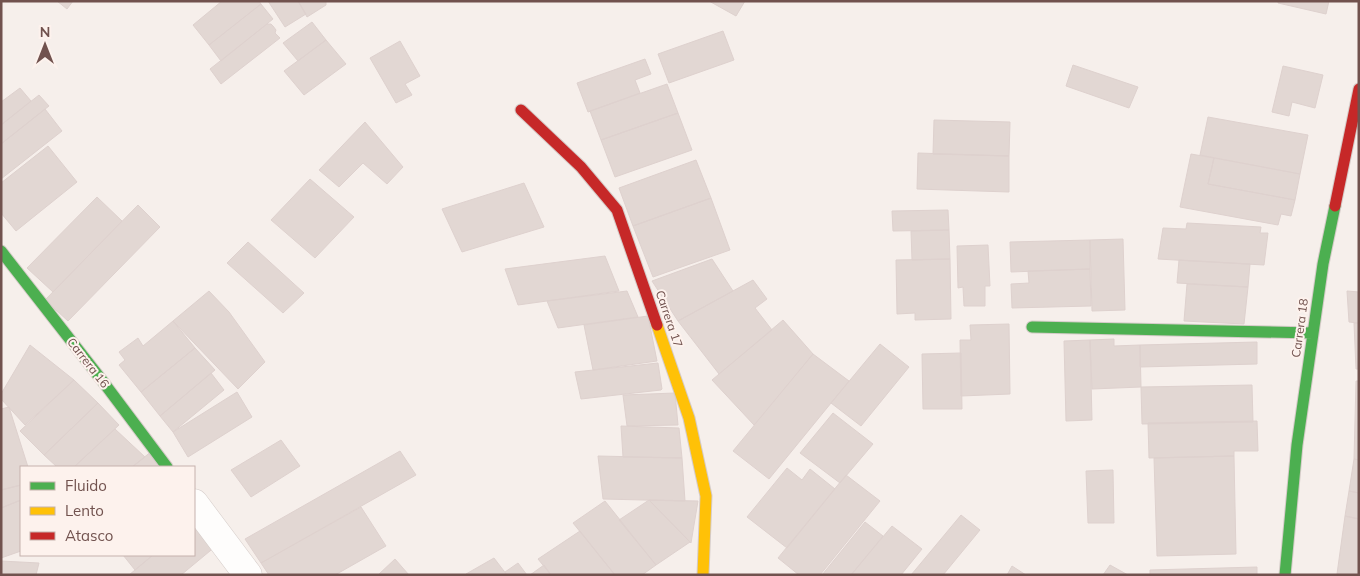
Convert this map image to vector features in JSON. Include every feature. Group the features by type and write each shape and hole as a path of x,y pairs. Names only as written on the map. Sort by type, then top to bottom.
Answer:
{"street":[{"name":"Carrera 18","path":"1285,575 1297,446 1323,264 1359,89"},
{"name":"Carrera 17","path":"522,110 580,167 618,210 689,418 706,496 703,575"},
{"name":"Carrera 16","path":"5,255 166,466"},
{"path":"1032,327 1313,334"},
{"path":"195,504 248,575"}],"building":[{"path":"57,1 73,1 67,9"},
{"path":"222,1 259,1 261,4 209,45 193,25"},
{"path":"268,1 298,1 306,14 285,27"},
{"path":"298,1 326,1 326,5 307,17"},
{"path":"709,1 745,1 736,16"},
{"path":"1278,1 1329,1 1326,14 1278,3"},
{"path":"261,4 273,19 221,61 209,45"},
{"path":"312,22 326,40 298,61 283,43"},
{"path":"267,24 273,26 276,30 275,33 280,38 221,84 210,69"},
{"path":"723,31 734,60 669,83 658,54"},
{"path":"326,40 346,64 304,95 284,71"},
{"path":"400,41 420,76 405,84 412,95 396,103 370,58"},
{"path":"645,59 651,74 635,80 640,93 588,112 577,83"},
{"path":"1073,65 1138,87 1129,108 1066,86"},
{"path":"1283,66 1323,75 1315,108 1292,102 1289,116 1272,112"},
{"path":"667,84 678,113 601,140 590,111"},
{"path":"20,88 31,101 1,125 1,102"},
{"path":"39,95 49,106 1,144 1,125"},
{"path":"45,109 62,131 1,179 1,144"},
{"path":"678,113 692,150 615,177 601,140"},
{"path":"1208,117 1308,135 1300,174 1200,155"},
{"path":"934,120 1010,122 1009,156 933,154"},
{"path":"365,122 403,167 387,184 363,163 339,187 319,170"},
{"path":"48,146 77,182 16,231 1,213 1,183"},
{"path":"918,153 1009,156 1009,192 917,189"},
{"path":"1191,154 1214,158 1208,184 1295,200 1291,216 1281,214 1278,225 1180,207"},
{"path":"1214,158 1300,174 1295,200 1208,184"},
{"path":"696,160 711,198 633,226 619,188"},
{"path":"310,179 354,217 315,258 271,220"},
{"path":"524,183 544,227 462,252 442,209"},
{"path":"97,197 122,221 53,292 27,268"},
{"path":"711,198 730,250 653,277 633,226"},
{"path":"138,205 160,227 68,321 45,300"},
{"path":"948,210 949,230 893,231 892,211"},
{"path":"1187,223 1261,227 1260,233 1268,233 1264,265 1158,259 1163,228 1186,229"},
{"path":"949,230 950,259 912,260 911,231"},
{"path":"1123,239 1125,310 1092,311 1090,240"},
{"path":"1090,240 1090,269 1011,272 1010,242"},
{"path":"248,242 304,293 283,313 227,263"},
{"path":"988,245 990,286 985,286 985,306 964,306 963,287 958,288 957,246"},
{"path":"605,256 619,291 518,305 505,269"},
{"path":"712,259 733,291 678,321 652,281"},
{"path":"950,259 951,319 915,320 915,313 897,314 896,260"},
{"path":"1179,260 1250,264 1248,287 1177,283"},
{"path":"1090,269 1091,306 1012,308 1011,284 1029,283 1028,271"},
{"path":"753,280 767,299 755,308 772,330 719,374 678,321"},
{"path":"1187,284 1248,287 1244,324 1184,321"},
{"path":"209,291 229,312 265,362 238,389 173,321"},
{"path":"627,291 638,317 558,328 547,301"},
{"path":"1347,291 1359,292 1359,323 1349,322"},
{"path":"648,316 657,361 593,370 584,325"},
{"path":"783,320 813,354 754,425 712,380"},
{"path":"173,321 195,348 141,392 119,365 125,360 119,352 138,338 143,346"},
{"path":"1354,323 1359,323 1359,369 1356,369"},
{"path":"1009,324 1010,394 961,396 960,340 971,340 970,325"},
{"path":"1114,339 1114,346 1140,345 1141,387 1092,389 1090,340"},
{"path":"1090,340 1092,420 1066,421 1064,341"},
{"path":"1257,342 1257,364 1140,367 1140,345"},
{"path":"880,344 909,367 861,426 831,403"},
{"path":"30,345 74,380 25,425 1,399 1,394"},
{"path":"195,348 215,370 160,416 141,392"},
{"path":"961,353 962,409 923,409 922,354"},
{"path":"813,354 849,381 769,479 733,451"},
{"path":"658,363 661,390 581,399 575,372"},
{"path":"211,373 224,390 173,432 160,416"},
{"path":"74,380 98,403 44,455 20,431"},
{"path":"1356,381 1359,381 1359,460 1354,459"},
{"path":"1252,385 1253,422 1142,424 1141,387"},
{"path":"237,392 252,417 188,457 173,432"},
{"path":"675,393 678,425 627,426 623,395"},
{"path":"98,403 119,425 75,466 56,466 44,455"},
{"path":"9,407 28,466 20,466 20,485 1,490 1,409"},
{"path":"833,413 873,444 840,483 800,453"},
{"path":"1257,421 1258,451 1234,451 1234,456 1149,458 1148,423"},
{"path":"621,426 679,428 682,458 623,457"},
{"path":"115,429 145,457 133,466 75,466"},
{"path":"281,440 300,466 251,497 231,470"},
{"path":"152,451 162,466 133,466"},
{"path":"400,451 416,475 261,563 245,539"},
{"path":"598,456 682,458 685,501 603,499"},
{"path":"1234,456 1236,554 1157,556 1154,458"},
{"path":"1354,459 1359,460 1359,493 1349,491"},
{"path":"787,468 802,480 810,469 835,489 787,548 747,517"},
{"path":"1113,470 1114,523 1088,523 1086,471"},
{"path":"846,475 880,501 820,575 799,575 778,558"},
{"path":"20,485 20,500 1,508 1,490"},
{"path":"1349,491 1359,493 1359,519 1345,516"},
{"path":"20,500 20,551 1,558 1,508"},
{"path":"649,500 698,501 691,543"},
{"path":"649,500 690,542 656,565 619,520"},
{"path":"605,501 656,565 642,575 615,575 573,523"},
{"path":"361,507 386,546 335,575 269,575 261,563"},
{"path":"961,515 980,530 943,575 911,575"},
{"path":"1345,516 1359,519 1359,575 1337,574"},
{"path":"195,521 222,541 181,575 129,575 152,556 195,556"},
{"path":"865,522 883,536 851,575 822,575"},
{"path":"892,526 922,549 901,575 851,575"},
{"path":"580,531 615,575 551,575 538,559"},
{"path":"124,556 152,556 135,570"},
{"path":"494,558 507,575 466,574"},
{"path":"395,559 409,575 378,575"},
{"path":"1,561 39,563 36,575 1,575"},
{"path":"518,563 527,575 507,575 505,572"},
{"path":"544,565 551,575 530,575"},
{"path":"1110,565 1128,575 1103,575"},
{"path":"1012,566 1026,575 1007,575"},
{"path":"1257,567 1257,575 1150,575 1150,570"}],"traffic: fast":[{"path":"1285,575 1297,445 1323,264 1335,206"},
{"path":"1,251 166,466"},
{"path":"1032,327 1313,333"}],"traffic: slow":[{"path":"657,325 689,418 706,496 703,575"}],"traffic: jam":[{"path":"1335,206 1359,89"},
{"path":"521,110 581,167 617,210 657,325"}]}
